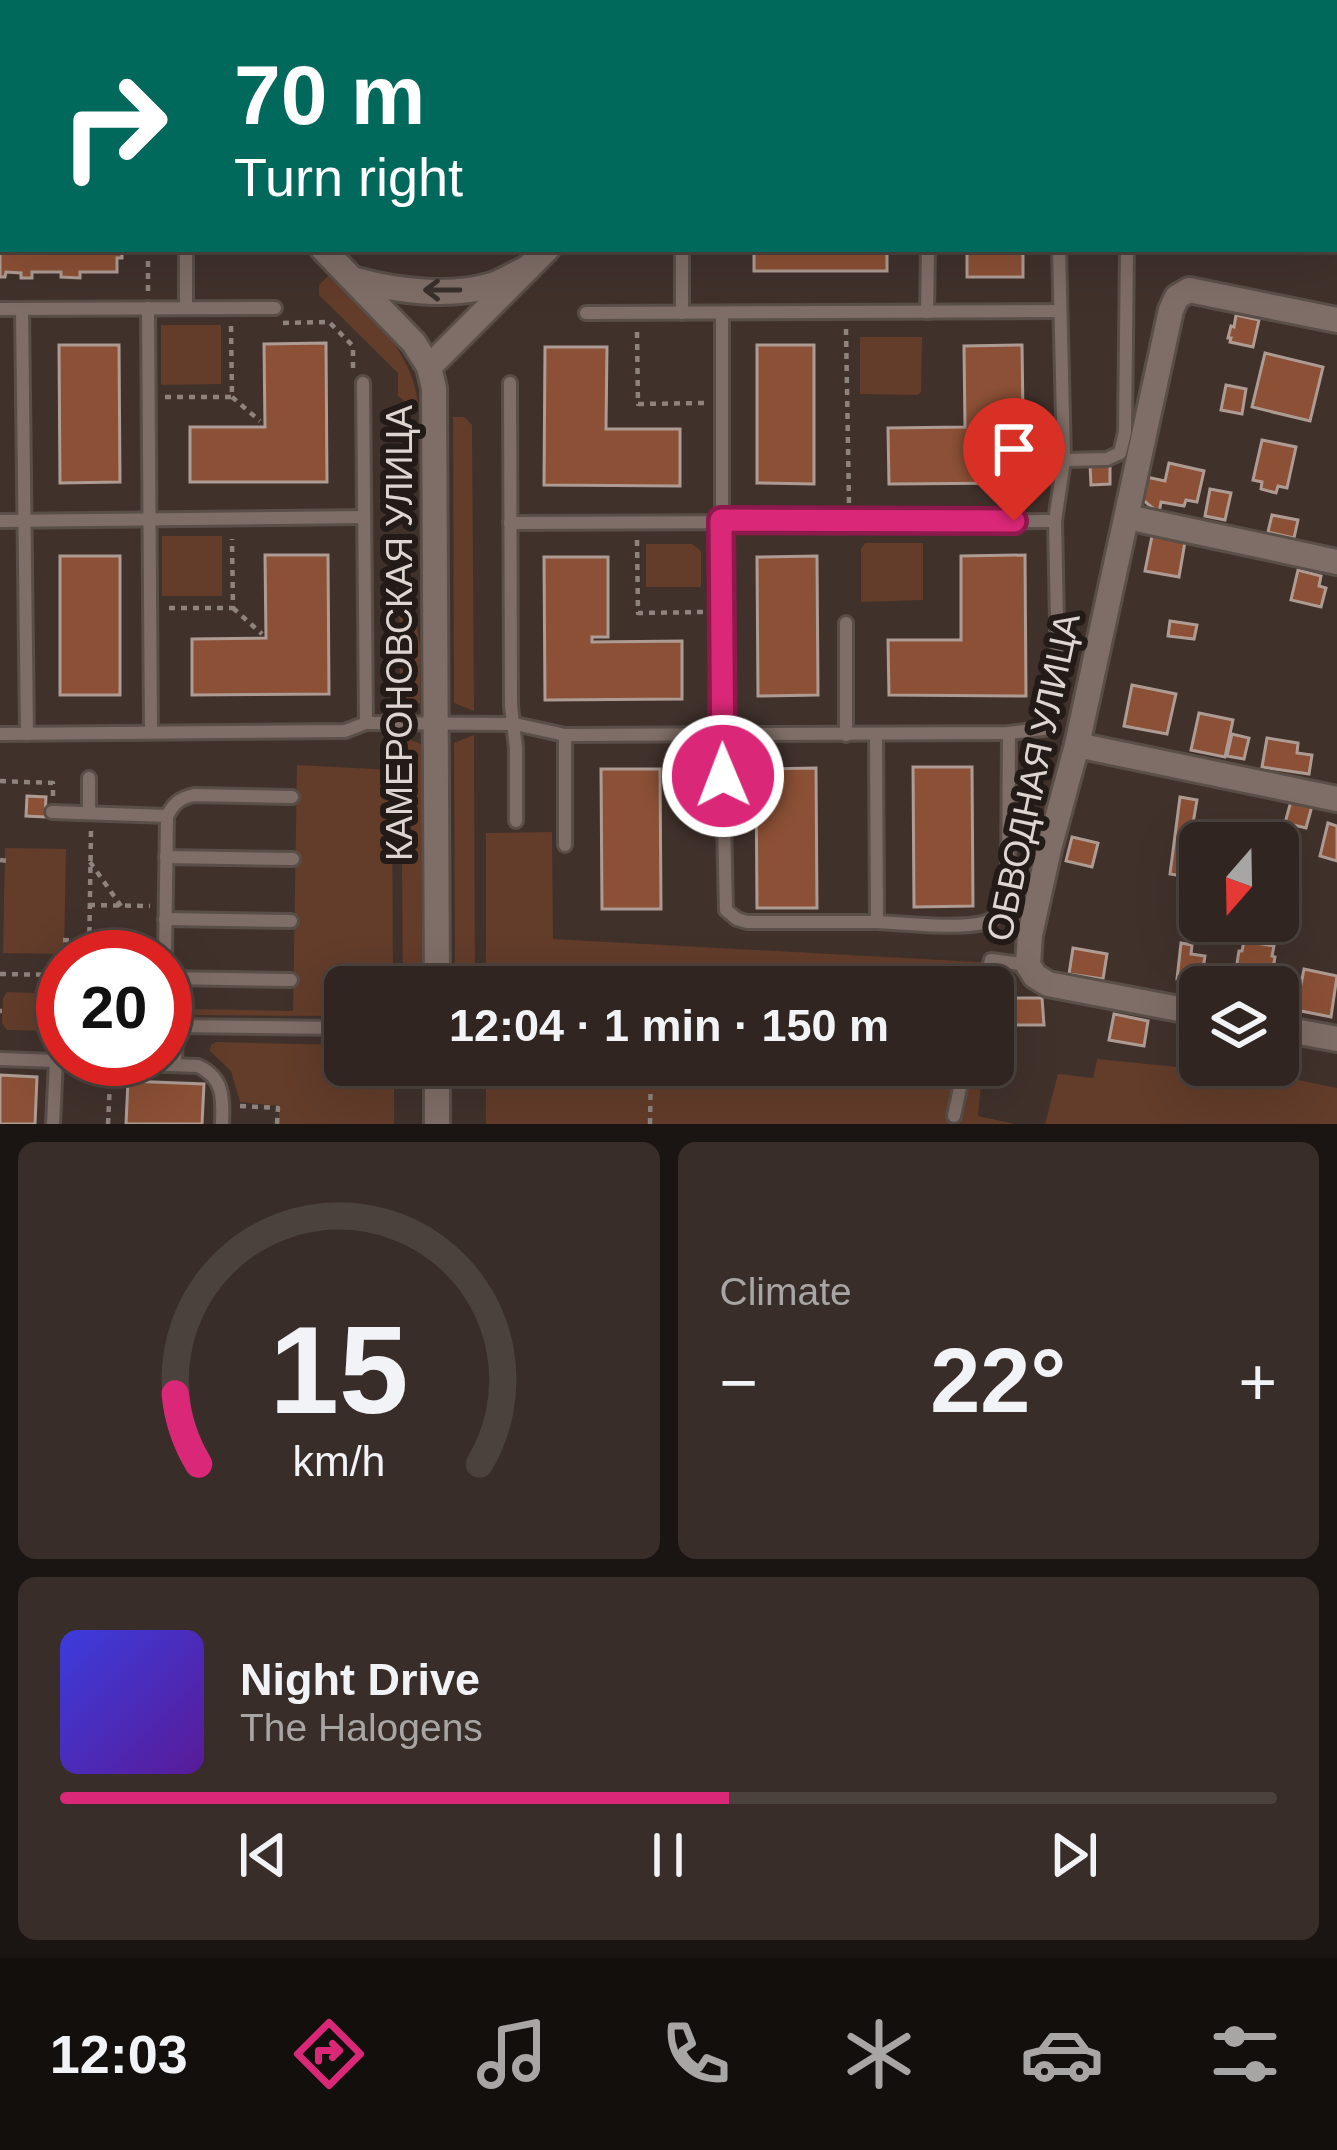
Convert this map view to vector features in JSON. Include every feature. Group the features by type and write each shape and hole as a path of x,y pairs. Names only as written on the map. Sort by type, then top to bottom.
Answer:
{"street":[{"name":"КАМЕРОНОВСКАЯ УЛИЦА","path":"326,252 414,343 429,368 436,410 437,966"},
{"path":"429,368 544,252"},
{"path":"354,279 406,290 464,290 492,285 528,268"},
{"name":"ОБВОДНАЯ УЛИЦА","path":"1179,1009 1048,984 1036,976 1028,965 1027,950 1048,850 1077,745 1177,297 1189,290 1337,320"},
{"path":"1127,517 1337,562"},
{"path":"1077,745 1337,799"},
{"path":"1299,1032 1337,1039"},
{"path":"437,1086 437,1124"}],"lane":[{"path":"185,252 186,308"},
{"path":"682,252 682,313"},
{"path":"928,252 928,312"},
{"path":"0,734 345,730 366,723 515,724 565,735 1009,733 1050,728 1058,670 1055,521 1064,460 1059,252"},
{"path":"1064,460 1107,459 1120,453 1125,432 1126,252"},
{"path":"148,308 151,732"},
{"path":"0,309 275,308"},
{"path":"22,309 27,734"},
{"path":"586,314 1059,310"},
{"path":"722,313 726,910 747,922 976,925 993,919 1002,910 1008,888 1009,733"},
{"path":"363,383 366,723"},
{"path":"510,383 516,821"},
{"path":"0,521 364,517"},
{"path":"510,523 1055,521"},
{"path":"846,735 847,623"},
{"path":"876,734 877,922"},
{"path":"565,735 565,845"},
{"path":"88,814 89,778"},
{"path":"165,930 167,816 173,805 194,795 292,797"},
{"path":"52,812 167,816"},
{"path":"166,857 293,859"},
{"path":"165,912 291,921"},
{"path":"990,966 992,960 1028,965"},
{"path":"192,978 291,980"},
{"path":"192,1026 324,1028"},
{"path":"0,1059 36,1060"},
{"path":"192,1066 211,1072 222,1093 222,1124"},
{"path":"53,1124 55,1086"},
{"path":"954,1116 960,1086"}],"path":[{"path":"148,252 148,308"},
{"path":"231,308 232,397"},
{"path":"846,312 850,521"},
{"path":"636,313 638,404 722,403"},
{"path":"271,323 329,322 353,346 353,372 348,378"},
{"path":"149,397 232,397 260,421"},
{"path":"232,519 232,608"},
{"path":"637,521 638,613 722,612"},
{"path":"150,609 232,608 262,634"},
{"path":"0,781 53,783 52,812"},
{"path":"88,814 89,930"},
{"path":"90,862 121,906"},
{"path":"89,905 165,912"},
{"path":"0,974 36,975"},
{"path":"108,1124 109,1086"},
{"path":"650,1124 651,1086"},
{"path":"247,1106 278,1108 277,1124"}],"shaded area":[{"path":"328,276 397,348 418,403 407,403 398,396 398,373 319,295 319,285"},
{"path":"161,325 221,325 221,384 161,385"},
{"path":"860,337 922,337 921,392 860,394"},
{"path":"453,417 464,417 472,425 474,711 454,703"},
{"path":"162,536 222,536 222,596 162,596"},
{"path":"865,543 923,543 923,600 861,602"},
{"path":"646,544 692,544 701,551 701,587 646,587"},
{"path":"407,571 420,645 420,703 400,711 399,573"},
{"path":"474,735 475,966 455,966 454,743"},
{"path":"401,736 421,744 422,966 403,966"},
{"path":"297,765 392,770 393,966 324,966 324,1016 192,1015 192,1009 293,1011"},
{"path":"552,832 553,939 1015,964 486,966 486,833"},
{"path":"5,848 66,849 64,930 36,930 36,954 3,953"},
{"path":"7,992 36,993 36,1031 7,1030 2,1023"},
{"path":"211,1045 324,1045 324,1086 394,1086 394,1124 279,1124 279,1106 240,1102 231,1071 210,1051"},
{"path":"1097,1059 1179,1067 1179,1086 1299,1086 1299,1080 1337,1088 1337,1124 1045,1124 1058,1074 1093,1078"},
{"path":"486,1086 981,1086 978,1116 1015,1124 486,1124"}],"building":[{"path":"0,252 122,252 117,272 80,272 80,278 32,272 32,278 21,278 21,273 6,272 0,277"},
{"path":"754,252 887,252 887,271 754,271"},
{"path":"967,252 1023,252 1023,277 967,277"},
{"path":"1236,315 1259,320 1253,347 1230,342"},
{"path":"326,343 327,482 190,482 190,427 265,427 264,344"},
{"path":"59,345 119,345 120,482 60,483"},
{"path":"757,345 814,345 814,484 757,483"},
{"path":"1022,345 1024,483 889,484 888,428 965,427 964,346"},
{"path":"545,347 607,347 606,429 680,429 680,486 544,485"},
{"path":"1265,353 1323,367 1310,421 1252,407"},
{"path":"1226,385 1246,389 1242,414 1221,410"},
{"path":"1262,440 1296,447 1287,488 1278,486 1276,493 1261,489 1262,482 1253,480"},
{"path":"1169,463 1204,471 1197,502 1186,500 1184,506 1161,502 1159,513 1138,496 1142,476 1165,481"},
{"path":"1110,464 1110,484 1091,485 1090,465"},
{"path":"1210,489 1231,493 1225,520 1205,516"},
{"path":"1272,515 1298,520 1294,538 1268,532"},
{"path":"1152,536 1185,542 1179,577 1145,571"},
{"path":"265,555 328,555 329,694 192,695 192,639 266,638"},
{"path":"1025,555 1026,696 889,695 888,640 961,640 961,556"},
{"path":"60,556 120,556 120,695 60,695"},
{"path":"817,556 818,695 758,696 757,557"},
{"path":"544,557 608,557 608,637 592,637 592,642 682,641 682,699 545,700"},
{"path":"1298,570 1321,576 1319,586 1326,588 1321,607 1291,600"},
{"path":"1170,621 1197,625 1194,639 1168,636"},
{"path":"1132,685 1176,694 1167,734 1124,726"},
{"path":"1199,713 1233,720 1225,757 1191,750"},
{"path":"1232,734 1249,738 1244,759 1227,756"},
{"path":"1267,738 1298,743 1297,753 1312,755 1309,774 1262,767"},
{"path":"913,767 972,767 973,906 914,907"},
{"path":"816,768 817,908 757,908 756,769"},
{"path":"601,769 660,769 661,909 602,909"},
{"path":"27,796 46,797 45,817 26,816"},
{"path":"1180,797 1197,800 1193,822 1179,822 1179,876 1170,874"},
{"path":"1291,801 1312,806 1306,828 1299,822 1285,822"},
{"path":"1328,823 1337,826 1337,861 1320,856"},
{"path":"1072,837 1098,843 1092,867 1066,861"},
{"path":"1244,942 1274,946 1274,966 1236,966"},
{"path":"1181,943 1192,945 1191,954 1205,956 1203,966 1179,966 1177,979"},
{"path":"1073,948 1107,954 1103,979 1069,974"},
{"path":"1304,969 1337,976 1331,1017 1299,1011"},
{"path":"1014,998 1042,998 1044,1025 1014,1025"},
{"path":"1114,1014 1148,1021 1144,1046 1109,1040"},
{"path":"0,1075 36,1077 35,1124 0,1124"},
{"path":"204,1084 202,1124 126,1124 128,1086"}],"route":[{"path":"723,776 721,520 1014,521"}]}
